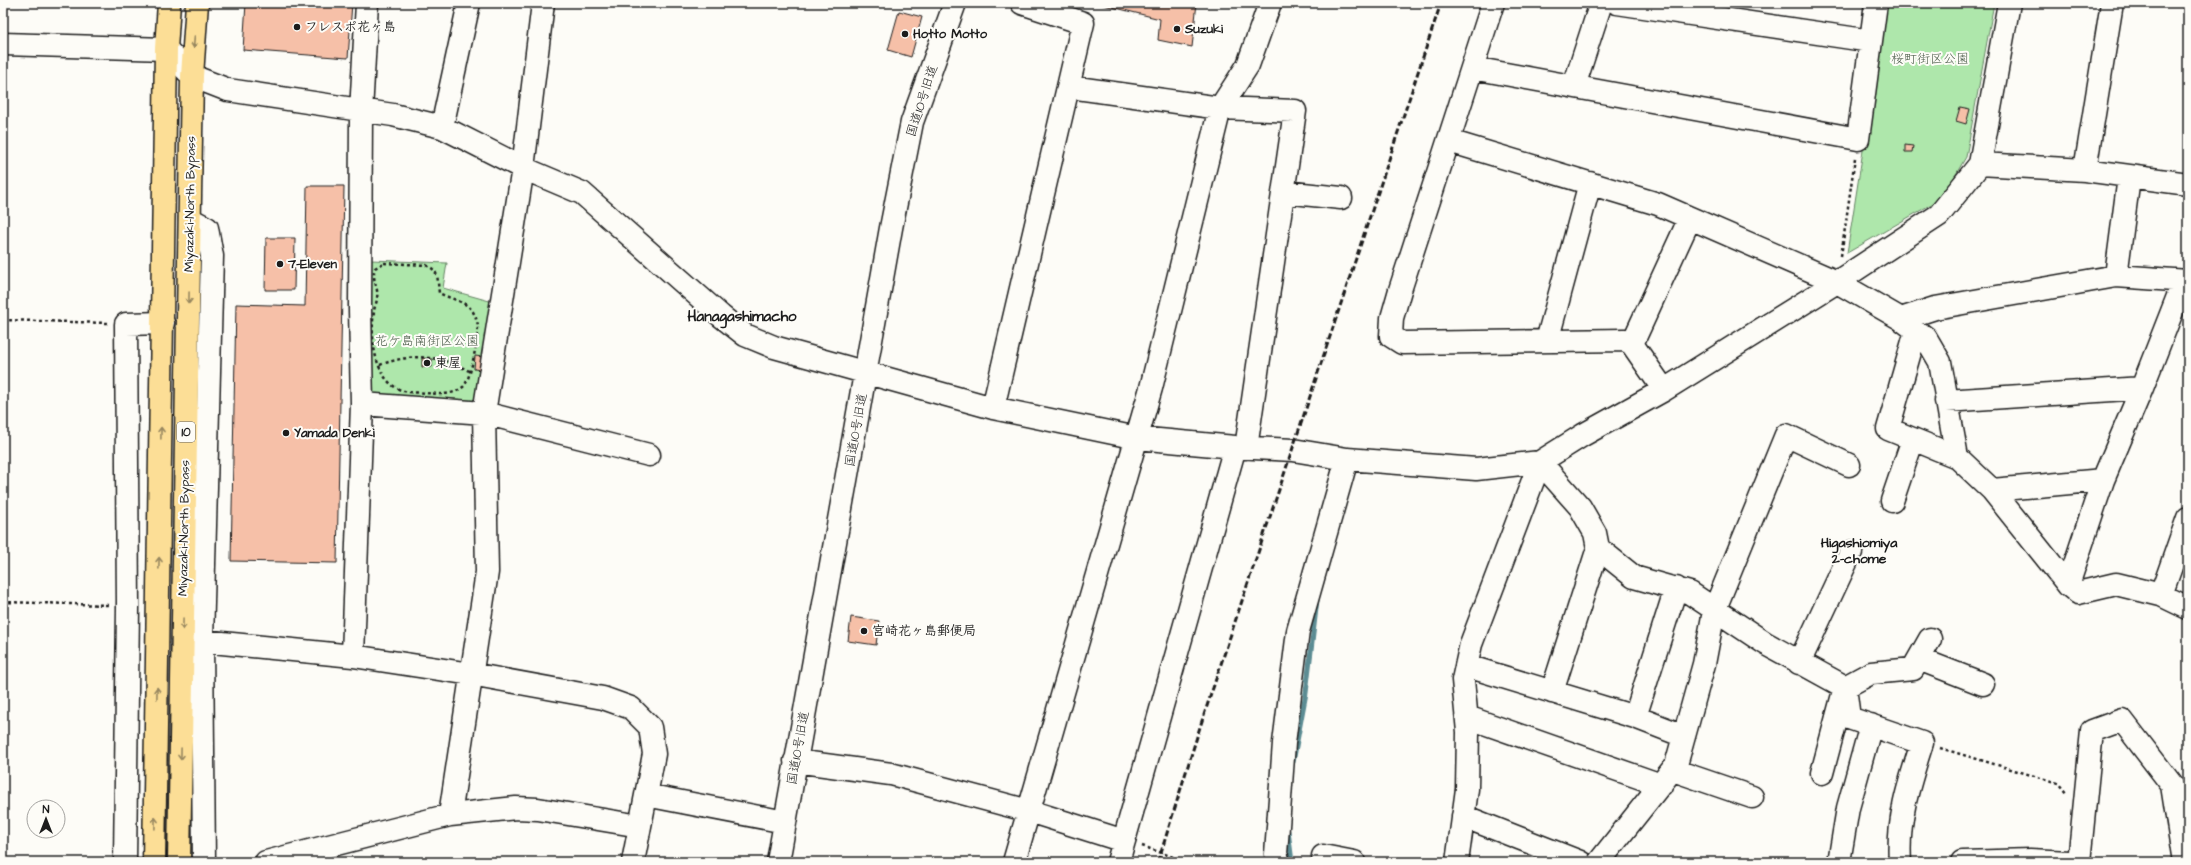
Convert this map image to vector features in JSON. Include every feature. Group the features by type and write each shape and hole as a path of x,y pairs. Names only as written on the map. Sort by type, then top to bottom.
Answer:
{"highway":[{"name":"Miyazaki-North Bypass","path":"154,862 166,49 169,3"},
{"name":"Miyazaki-North Bypass","path":"179,862 192,76 197,3"}],"street":[{"path":"353,656 362,404 360,310 361,112 367,3"},
{"path":"442,128 469,3"},
{"path":"450,815 488,572 484,413 524,168 543,3"},
{"name":"国道10号旧道","path":"778,862 891,228 912,122 955,3"},
{"path":"993,408 1070,87 1083,23 1022,3"},
{"path":"1014,862 1137,438 1220,108 1248,65 1270,3"},
{"path":"1493,3 1400,290 1392,318 1391,336 1402,343 1625,340 1632,344 1664,390"},
{"path":"1574,86 1601,3"},
{"path":"1617,3 1871,41"},
{"path":"1473,68 1858,139 1876,3"},
{"path":"3,44 166,49 192,76 228,90 361,112 393,115 442,128 524,168 582,193 721,316 746,335 774,347 993,408 1137,438 1293,450 1347,459 1476,469 1540,462 1583,435 1664,390 1837,282 1939,215 1980,164 2009,3"},
{"path":"2085,170 2112,3"},
{"path":"1070,87 1220,108 1296,111 1284,192 1241,447 1118,862"},
{"path":"1449,140 1658,204 1837,282 1908,325 1926,338 1940,362 1957,457"},
{"path":"1980,164 2085,170 2188,184"},
{"path":"2116,276 2129,177"},
{"path":"1547,341 1590,183"},
{"path":"1284,192 1341,198"},
{"path":"1632,344 1690,218"},
{"path":"190,219 207,228 212,256 202,641 204,862"},
{"path":"2068,586 2103,480 2186,281 2116,276 1934,308 1908,325 1888,429 1957,457 1992,490 2068,586 2078,593 2116,584 2161,594 2188,608"},
{"path":"125,862 128,606 126,324 163,323"},
{"path":"1946,402 2142,388"},
{"path":"362,404 484,413 649,455"},
{"path":"1599,862 1676,766 1704,664 1714,611 1786,435 1849,465"},
{"path":"1892,501 1913,439"},
{"path":"1279,862 1276,854 1284,743 1298,631 1347,459"},
{"path":"1540,462 1580,507 1594,532 1598,548 1552,692"},
{"path":"1457,862 1467,789 1467,717 1463,680 1471,644 1540,462"},
{"path":"1992,490 2103,480"},
{"path":"2161,594 2188,518"},
{"path":"1598,548 1634,577 1690,592 1714,611 1799,663 1846,687"},
{"path":"1799,663 1851,552"},
{"path":"1635,717 1676,588"},
{"path":"1822,773 1846,687 1871,674 1913,669 1930,639"},
{"path":"202,641 353,656 471,674 603,698 631,708 650,727 654,754 633,862"},
{"path":"1919,659 1983,684"},
{"path":"1467,666 1635,717 1684,736"},
{"path":"1846,687 1849,718 1922,743 1903,803 1898,838 1900,862"},
{"path":"1467,717 1667,777 1752,797"},
{"path":"2079,862 2092,731 2122,720 2172,785 2184,862"},
{"path":"1838,862 1848,808 1871,725"},
{"path":"795,761 891,774 1029,811 1124,841"},
{"path":"646,796 785,822"},
{"path":"266,862 450,815 516,808 538,809 640,826"},
{"path":"1463,816 1580,862"},
{"path":"1322,856 1354,862"},
{"path":"1962,862 2030,860 2069,862"}],"path":[{"path":"1837,282 1858,139"},
{"path":"384,263 418,265 432,268 437,273 439,279 439,292 463,303 470,308 475,315 478,334 470,371 465,386 451,394 404,391 390,382 378,366 374,349 374,312 378,290 373,280 374,268 384,263"},
{"path":"3,320 126,324"},
{"path":"378,366 416,356 428,356 456,364 470,371"},
{"path":"3,602 128,606"},
{"path":"1922,743 2058,783 2084,815"},
{"path":"1124,841 1161,852 1187,862"}],"green space":[{"name":"桜町街区公園","path":"1886,3 1994,3 1966,157 1942,198 1847,253"},
{"name":"花ケ島南街区公園","path":"371,260 447,263 443,288 493,302 479,401 371,394"}],"building":[{"name":"フレスポ花ヶ島","path":"246,3 352,3 348,58 243,50"},
{"name":"Suzuki","path":"1096,3 1197,3 1192,47 1158,40 1160,19"},
{"name":"Hotto Motto","path":"899,11 922,17 911,57 888,50"},
{"path":"1960,107 1970,109 1966,124 1956,121"},
{"path":"1905,145 1913,146 1912,152 1905,152"},
{"name":"Yamada Denki","path":"307,186 344,186 337,563 231,561 236,304 305,306"},
{"name":"7-Eleven","path":"266,238 295,238 294,290 265,290"},
{"path":"475,356 483,357 481,370 474,369"},
{"name":"東屋","path":"422,358 432,359 432,367 422,367"},
{"name":"宮崎花ヶ島郵便局","path":"851,617 879,621 876,645 848,641"}],"waterway":[{"path":"1293,762 1306,693 1317,600"},
{"path":"1288,831 1292,862"}],"railway":[{"path":"1158,862 1200,727 1441,3"}],"place":[{"name":"フレスポ花ヶ島","path":"297,27"},
{"name":"Suzuki","path":"1177,29"},
{"name":"Hotto Motto","path":"905,34"},
{"name":"7-Eleven","path":"280,264"},
{"name":"東屋","path":"427,363"},
{"name":"Yamada Denki","path":"286,433"},
{"name":"宮崎花ヶ島郵便局","path":"864,631"}],"district":[{"name":"Hanagashimacho","path":"742,316"},
{"name":"Higashiomiya 2-chome","path":"1859,552"}]}
